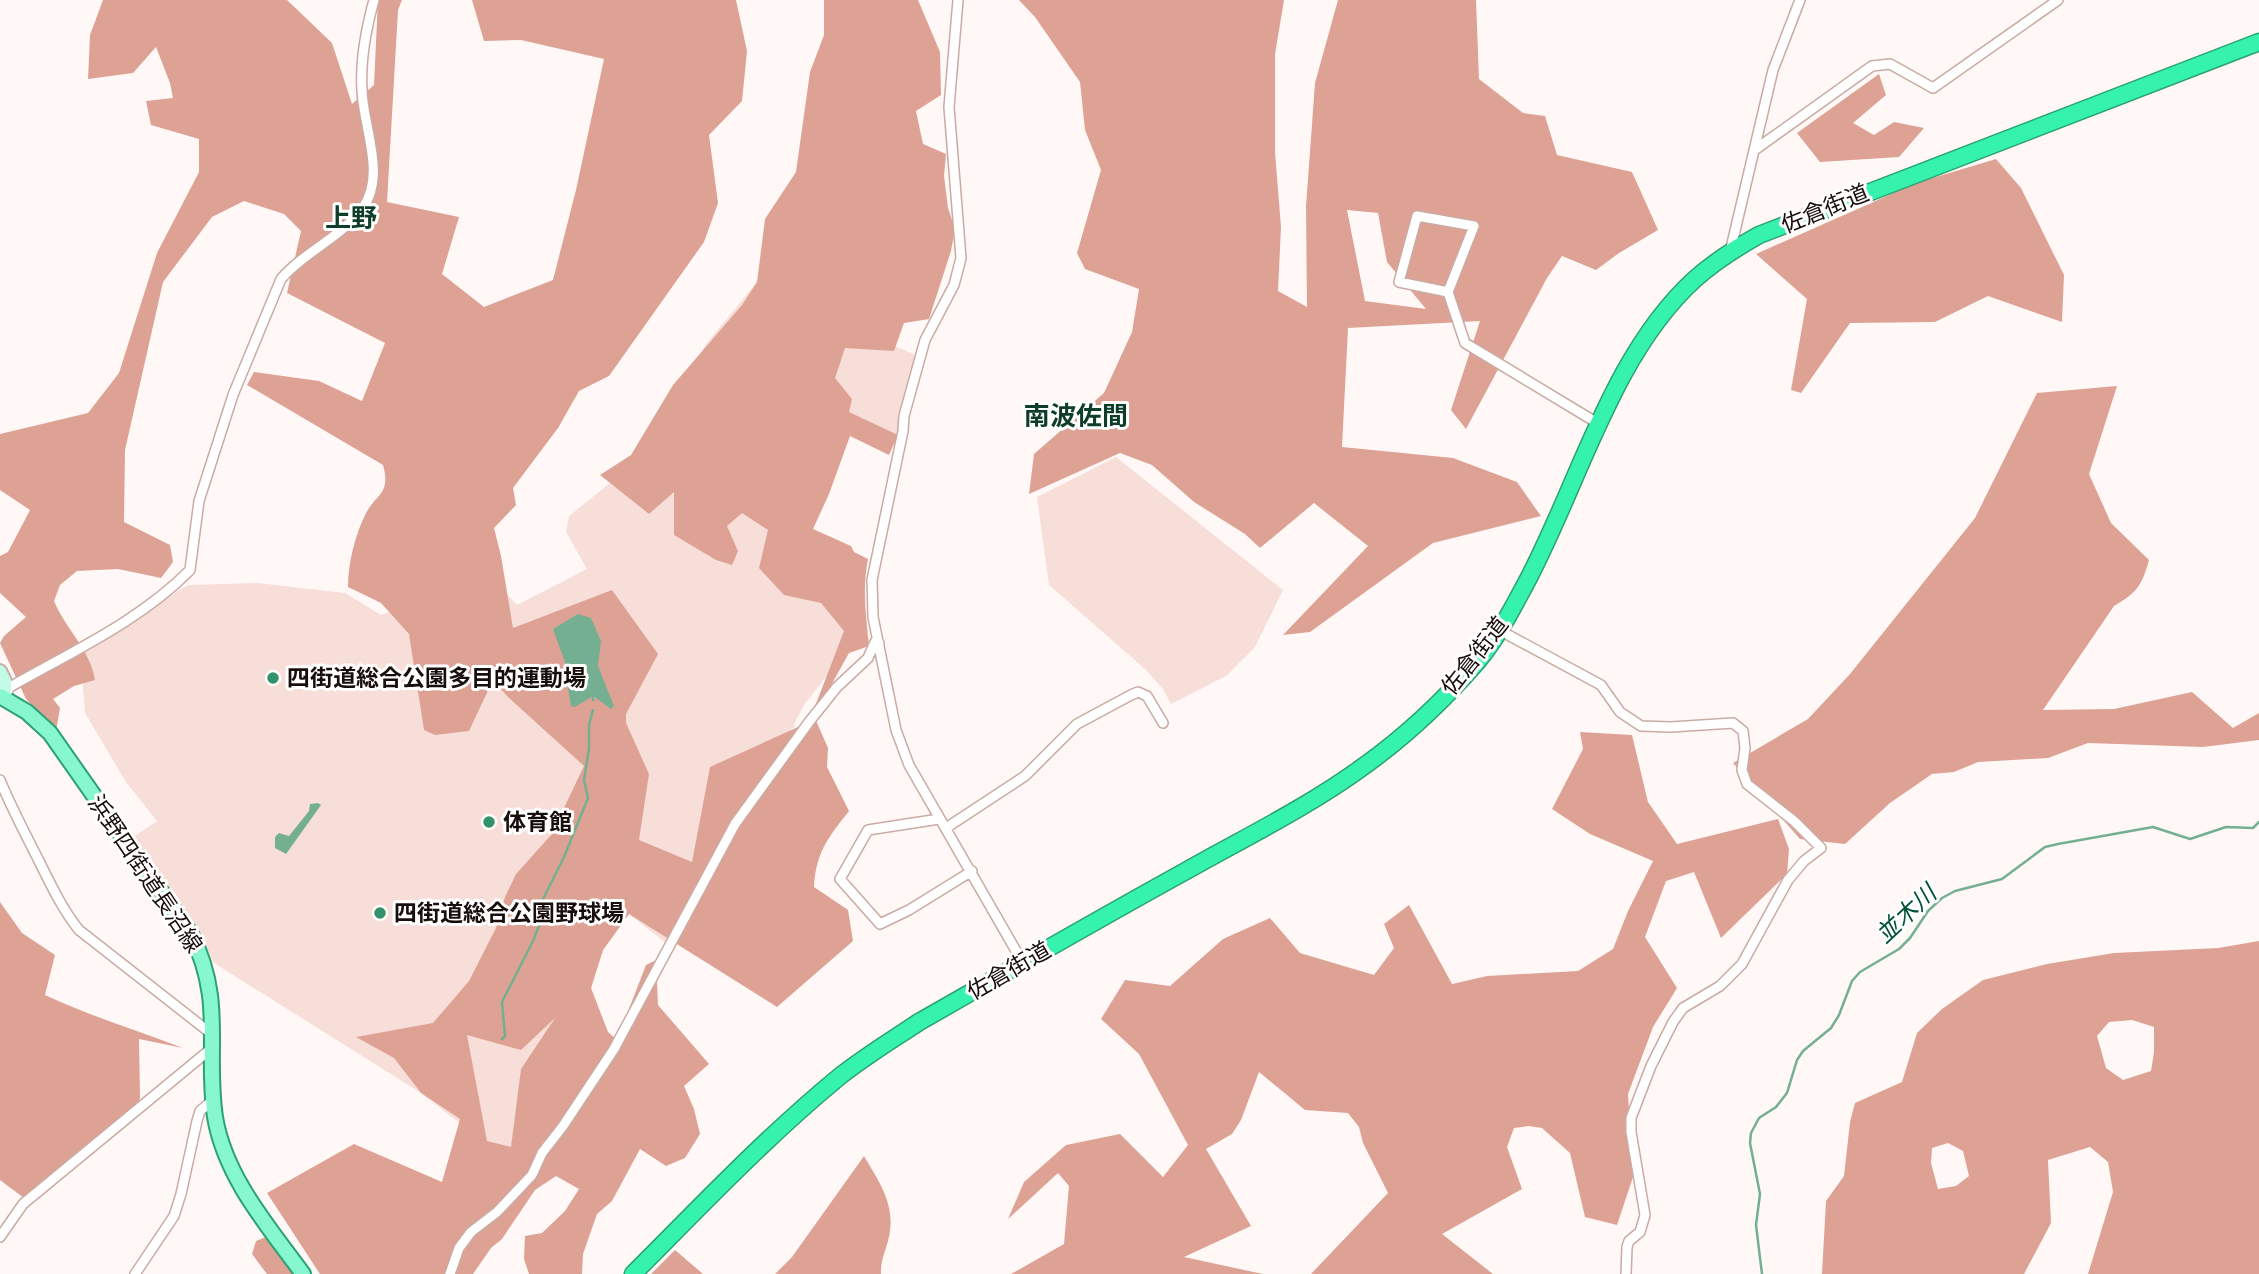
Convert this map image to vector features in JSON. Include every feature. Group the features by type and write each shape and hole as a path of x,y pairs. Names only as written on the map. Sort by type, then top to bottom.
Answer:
{"highway":[{"name":"佐倉街道","path":"633,1274 774,1134 841,1076 919,1022 1321,794 1362,768 1445,697 1479,659 1499,630 1539,558 1599,424 1630,364 1660,317 1693,281 1730,252 1759,235 1867,192 2259,42"}],"main road":[{"name":"浜野四街道長沼線","path":"2,697 27,712 50,733 191,934 204,962 209,981 213,1100 221,1138 234,1172 255,1209 303,1274"}],"street":[{"path":"2,697 10,687 123,622 158,598 190,570 199,501 233,395 281,279 292,266 342,230 363,208 369,195 373,172 362,90 363,53 374,0"},
{"path":"958,0 949,107 961,258 954,285 925,340 904,416 872,580 873,617 901,748 1023,963"},
{"path":"1730,252 1773,71 1800,0"},
{"path":"1756,149 1872,66 1890,64 1933,88 2058,0"},
{"path":"1448,292 1399,282 1417,216 1474,226 1448,292 1465,343 1599,424"},
{"path":"1499,630 1601,685 1620,712 1641,726 1733,723 1742,731 1745,748 1742,770 1747,784 1794,821 1821,848 1804,861 1787,880 1742,964 1720,986 1683,1008 1651,1066 1631,1118 1645,1214 1640,1232 1629,1241 1627,1247 1626,1274"},
{"path":"450,1274 460,1248 471,1233 497,1212 532,1175 542,1153 564,1126 614,1049 735,824 836,687 868,657 876,642 879,643"},
{"path":"0,671 5,681 2,697"},
{"path":"946,828 1025,776 1077,724 1131,695 1138,692 1147,696 1163,723"},
{"path":"0,780 49,880 79,930 213,1041 23,1204 0,1237"},
{"path":"939,819 868,830 840,879 880,925 972,871"},
{"path":"135,1274 174,1216 200,1111 213,1100"}],"shaded area":[{"path":"103,0 287,0 332,43 352,104 374,85 378,0 402,0 398,10 387,202 459,217 442,274 484,307 553,280 576,190 604,59 521,40 484,41 472,0 736,0 747,51 742,101 709,135 718,203 704,242 609,376 579,391 558,428 513,488 516,505 494,528 513,628 612,590 658,654 626,714 626,723 649,774 639,840 692,862 710,767 809,722 844,631 821,603 784,595 759,568 768,530 742,513 727,526 738,551 732,565 716,560 674,535 674,492 649,514 600,475 631,455 673,385 742,305 757,282 765,219 796,172 810,72 824,35 824,0 918,0 940,52 941,95 916,111 923,144 946,154 944,176 948,208 955,229 951,251 929,319 904,323 894,351 845,348 835,378 852,399 849,412 898,435 889,455 850,436 813,529 851,546 854,552 868,559 865,592 869,646 849,653 814,716 828,748 827,767 849,811 824,846 817,864 814,887 848,910 853,941 777,1007 629,914 603,950 591,988 608,1032 617,1040 646,965 656,960 658,1005 709,1064 684,1086 694,1109 700,1134 685,1158 666,1166 640,1149 612,1201 597,1214 583,1254 582,1274 529,1274 524,1259 525,1236 542,1233 565,1211 579,1189 556,1176 535,1190 502,1239 491,1248 473,1274 320,1274 267,1193 354,1144 442,1182 460,1119 421,1093 394,1058 356,1037 433,1023 469,981 496,928 505,897 516,874 551,835 584,766 493,680 469,731 435,735 424,730 409,634 381,603 348,587 351,559 359,530 370,506 384,488 383,465 247,385 254,372 319,381 362,401 385,343 287,293 301,231 284,214 244,201 212,217 163,282 125,450 124,522 170,545 173,562 161,578 118,569 77,571 60,585 54,601 83,649 93,669 95,680 74,686 53,699 60,708 56,731 26,699 0,643 4,636 26,617 0,593 0,556 8,552 30,510 0,490 0,434 88,413 119,373 157,253 199,172 199,139 151,125 146,101 173,98 156,47 133,73 88,79 90,35","holes":["555,1018 521,1069 511,1147 487,1141 467,1035 521,1050"]},
{"path":"1019,0 1284,0 1275,54 1275,152 1281,227 1278,291 1307,307 1306,206 1315,83 1338,0 1476,0 1479,79 1523,113 1545,116 1557,155 1632,172 1658,230 1596,270 1562,256 1547,278 1466,429 1451,410 1480,321 1348,328 1342,447 1453,458 1517,482 1541,516 1433,543 1310,632 1283,635 1368,546 1314,503 1260,548 1245,534 1194,502 1152,465 1120,453 1029,494 1034,454 1104,393 1132,332 1139,289 1085,269 1077,253 1101,170 1085,130 1080,82 1035,17","holes":["1347,210 1378,213 1387,262 1426,309 1365,301"]},
{"path":"1879,74 1886,95 1853,123 1874,135 1894,122 1924,128 1899,157 1820,162 1797,133"},
{"path":"1996,159 2021,188 2064,275 2062,322 1988,296 1935,322 1850,323 1801,393 1791,390 1807,299 1756,254 1916,183"},
{"path":"757,282 915,355 898,435 854,417 796,537 858,636 804,705 795,727 791,729 671,947 629,914 603,950 591,988 612,1046 517,1168 421,1093 214,963 129,840 157,821 126,782 85,713 80,650 188,585 258,583 345,593 381,615 487,574 517,605 587,569 566,532 569,516 671,434 679,387 707,343"},
{"path":"2117,386 2089,474 2111,523 2149,560 2138,588 2114,606 2043,710 2114,709 2192,692 2233,728 2259,713 2259,740 2203,747 2088,743 2048,758 1978,762 1954,772 1932,774 1890,803 1845,844 1800,839 1733,763 1808,719 1850,674 1975,518 2037,393"},
{"path":"1116,457 1283,590 1255,647 1226,676 1171,704 1163,689 1146,670 1049,585 1037,497"},
{"path":"578,614 591,618 601,641 598,666 614,706 611,709 593,696 575,707 571,706 568,688 570,676 553,629"},
{"path":"1580,732 1632,735 1648,802 1677,844 1778,819 1789,849 1787,874 1721,938 1694,872 1666,881 1645,937 1677,988 1653,1027 1628,1094 1633,1177 1617,1225 1585,1217 1570,1153 1542,1128 1514,1128 1507,1147 1522,1189 1442,1234 1493,1274 1311,1274 1388,1193 1363,1143 1359,1127 1348,1113 1305,1110 1259,1072 1241,1120 1232,1134 1206,1149 1251,1226 1184,1257 1263,1274 1011,1274 1064,1244 1069,1186 1058,1173 1008,1219 1024,1182 1066,1145 1120,1134 1163,1177 1188,1145 1139,1054 1101,1019 1125,980 1170,986 1223,939 1270,918 1300,953 1374,975 1394,948 1384,924 1409,905 1452,984 1487,976 1578,971 1613,949 1653,861 1590,834 1552,809 1583,749"},
{"path":"310,804 321,805 286,854 275,848 275,837 279,833 289,836 309,811"},
{"path":"0,902 22,933 55,955 45,995 183,1048 139,1039 140,1098 129,1124 73,1160 24,1198 0,1180"},
{"path":"2259,941 2259,1274 2088,1274 2113,1192 2108,1162 2090,1147 2048,1160 2051,1223 2024,1274 1822,1274 1826,1201 1844,1176 1850,1122 1855,1103 1902,1082 1917,1033 1942,1009 1983,980 2047,964 2114,953 2218,948","holes":["2132,1020 2154,1027 2154,1052 2151,1071 2123,1080 2106,1068 2097,1036 2109,1022","1948,1143 1963,1151 1969,1176 1956,1186 1938,1189 1931,1163 1932,1148"]},
{"path":"864,1156 884,1192 890,1210 890,1231 881,1274 775,1274 792,1257"},
{"path":"273,1234 312,1274 267,1274 252,1254 256,1241"},
{"path":"675,1250 703,1274 651,1274"}],"waterway":[{"path":"502,1039 505,1036 502,1002 533,941 544,913 542,901 564,857 588,798 584,780 593,710"},
{"name":"並木川","path":"1762,1274 1756,1225 1760,1194 1750,1143 1751,1133 1759,1118 1776,1107 1787,1093 1797,1060 1803,1051 1831,1028 1852,981 1860,972 1899,949 1928,911 1942,898 1955,891 2002,879 2045,847 2153,827 2190,839 2226,827 2253,828 2259,822"}],"place":[{"name":"四街道総合公園多目的運動場","path":"273,678"},
{"name":"体育館","path":"489,822"},
{"name":"四街道総合公園野球場","path":"380,913"}],"district":[{"name":"上野","path":"351,218"},
{"name":"南波佐間","path":"1076,416"}]}
